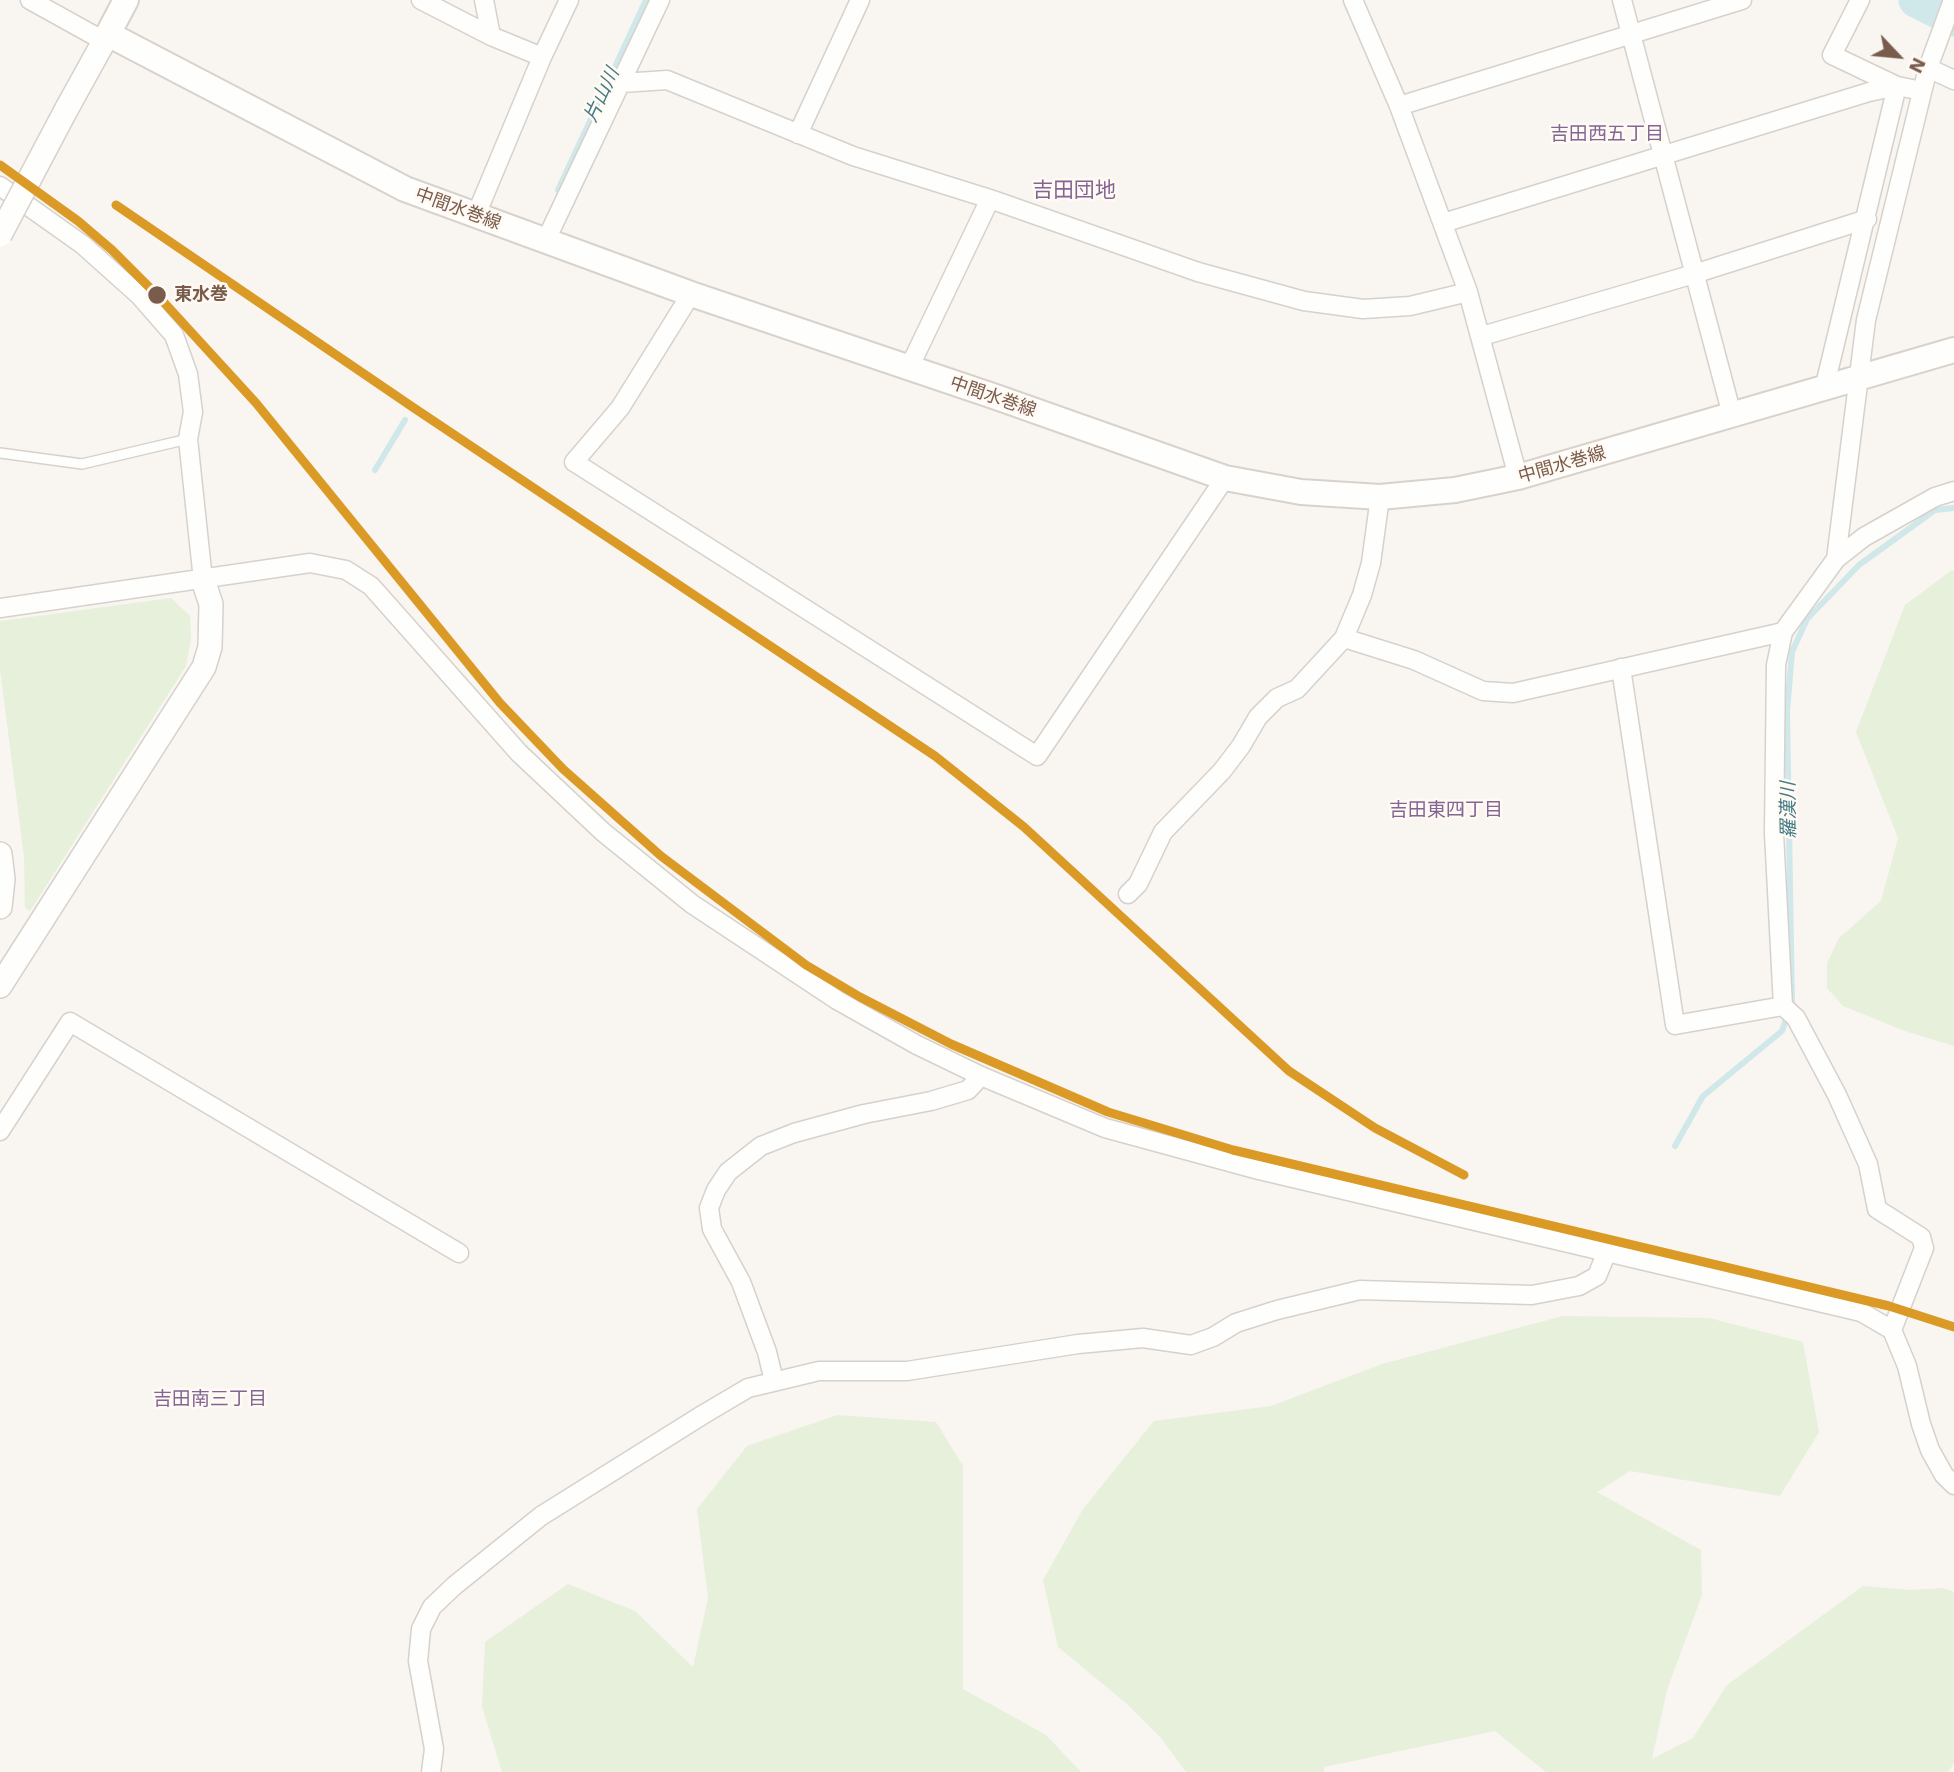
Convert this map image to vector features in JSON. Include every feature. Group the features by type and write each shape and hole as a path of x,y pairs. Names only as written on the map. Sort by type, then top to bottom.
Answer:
{"main road":[{"path":"106,37 126,0"},
{"name":"中間水巻線","path":"106,37 405,189 691,294 1225,478 1301,492 1380,497 1455,490 1518,478 1954,350"}],"street":[{"path":"0,235 106,37 30,0"},
{"path":"421,0 491,36 542,57"},
{"path":"484,0 491,36"},
{"path":"476,215 542,57 569,0"},
{"path":"546,240 660,0"},
{"path":"798,134 860,0"},
{"path":"1353,0 1399,106 1468,292 1518,478"},
{"path":"1622,0 1732,415"},
{"path":"1399,106 1742,0"},
{"path":"1860,0 1832,55 1897,86 1922,91"},
{"path":"1836,559 1866,320 1928,68 1953,0"},
{"path":"1928,68 1954,80"},
{"path":"622,83 667,80 853,156 990,199 1198,272 1304,302 1363,309 1410,306 1468,292"},
{"path":"1443,223 1869,92 1897,86"},
{"path":"1824,389 1897,86"},
{"path":"0,186 83,245 140,296 174,335 188,374 193,412 188,439 203,580 211,604 210,647 204,667 0,986"},
{"path":"909,368 990,199"},
{"path":"1482,336 1694,274 1867,219"},
{"path":"691,294 620,408 574,462 1037,756 1225,478"},
{"path":"1892,1330 1924,1248 1921,1237 1877,1209 1868,1164 1837,1095 1796,1018 1783,1006 1774,833 1776,665 1783,632 1836,559 1864,537 1935,497 1954,491"},
{"path":"1128,894 1138,884 1163,832 1222,771 1258,717 1277,698 1297,689 1344,638 1362,595 1371,564 1380,497"},
{"path":"0,608 310,563 346,570 371,586 519,753 603,832 692,904 837,1000 917,1045 981,1076 1105,1128 1259,1170 1861,1312 1892,1330 1906,1366 1930,1450 1944,1475 1954,1485"},
{"path":"1344,638 1414,660 1483,691 1513,693 1783,632"},
{"path":"1621,668 1675,1025 1783,1006"},
{"path":"0,855 3,879 0,907"},
{"path":"0,1130 70,1022 459,1253"},
{"path":"774,1381 767,1352 741,1282 712,1229 709,1208 716,1190 728,1172 761,1146 864,1114 931,1101 968,1090 981,1076"},
{"path":"431,1772 434,1749 418,1661 421,1629 432,1607 541,1516 748,1388 819,1371 907,1371 1078,1344 1143,1338 1191,1345 1213,1337 1236,1323 1360,1290 1532,1295 1579,1286 1597,1276 1606,1254"}],"lane":[{"path":"0,453 82,464 188,439"}],"green space":[{"path":"1952,570 1954,1046 1905,1031 1843,1006 1827,988 1827,963 1839,938 1881,901 1898,838 1856,732 1905,605"},
{"path":"171,598 190,616 191,639 186,666 30,911 25,908 24,857 0,669 0,621"},
{"path":"1563,1316 1709,1318 1803,1342 1819,1432 1780,1496 1630,1471 1597,1492 1701,1550 1702,1595 1667,1690 1652,1759 1693,1738 1727,1685 1863,1586 1910,1590 1943,1588 1954,1592 1954,1763 1948,1772 1546,1772 1495,1731 1324,1767 1324,1772 1186,1772 1161,1738 1127,1704 1058,1647 1043,1580 1083,1509 1154,1421 1271,1406 1382,1364"},
{"path":"837,1415 936,1422 963,1466 963,1689 1046,1735 1081,1772 502,1772 482,1707 485,1642 568,1584 635,1611 693,1667 708,1598 697,1509 747,1446"}],"waterway":[{"name":"片山川","path":"558,190 646,0"},
{"path":"1916,0 1954,19"},
{"name":"片山川","path":"375,470 405,420"},
{"name":"羅漢川","path":"1675,1146 1703,1096 1782,1031 1792,1002 1787,712 1792,652 1807,619 1859,565 1935,510 1954,508"}],"transit line":[{"path":"0,165 78,221 112,250 159,297 256,403 500,703 563,769 661,856 806,965 860,997 951,1044 1108,1112 1233,1150 1889,1306 1954,1327"},
{"path":"116,205 935,756 1024,827 1289,1071 1375,1128 1464,1175"}],"place":[{"name":"東水巻","path":"157,295"}],"district":[{"name":"吉田西五丁目","path":"1607,134"},
{"name":"吉田団地","path":"1074,191"},
{"name":"吉田東四丁目","path":"1446,810"},
{"name":"吉田南三丁目","path":"210,1399"}]}
